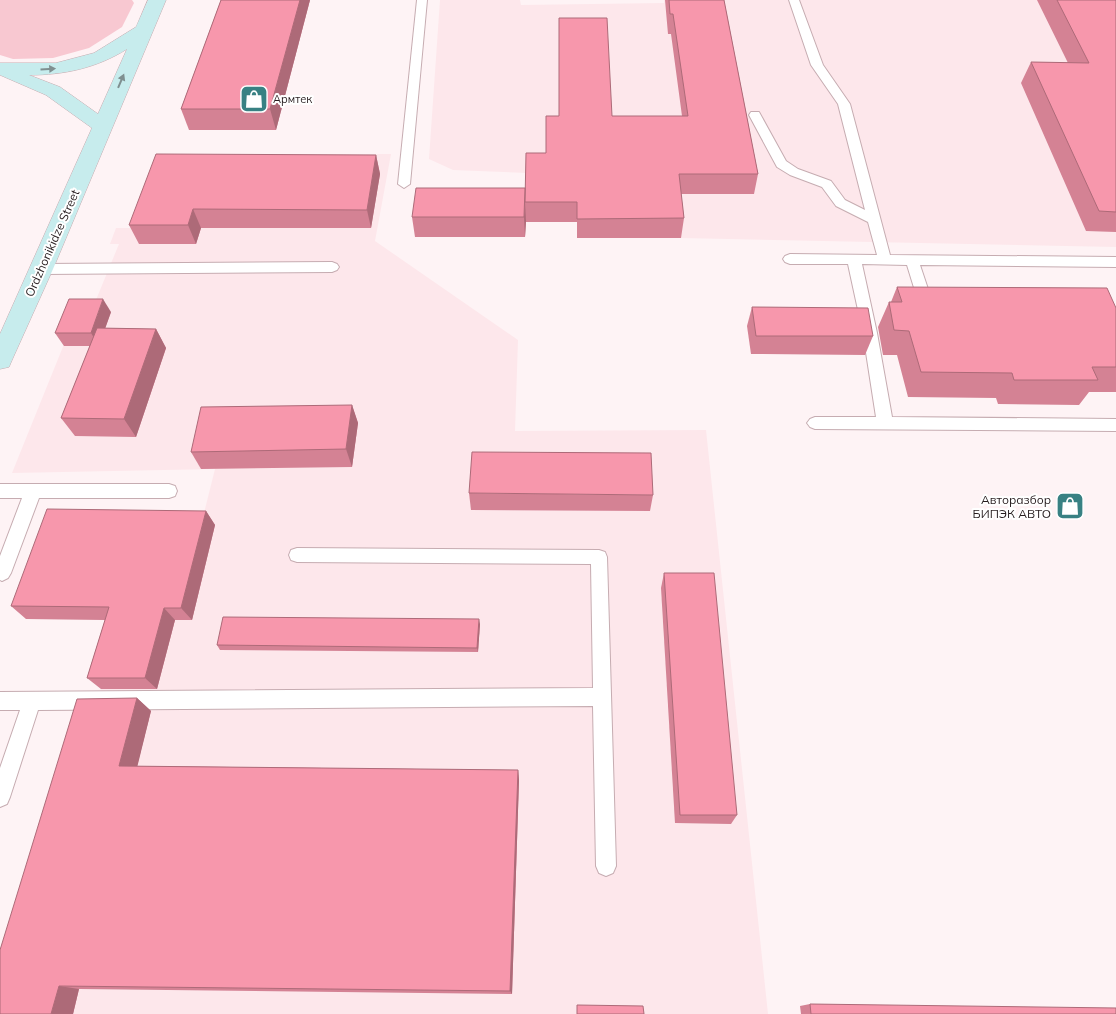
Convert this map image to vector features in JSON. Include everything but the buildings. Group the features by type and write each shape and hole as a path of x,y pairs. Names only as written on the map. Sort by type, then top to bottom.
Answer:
{"main road":[{"name":"Ordzhonikidze Street","path":"0,360 158,0"},
{"path":"2,70 56,70 101,57 143,31"},
{"path":"2,70 53,91 102,126"}],"lane":[{"path":"404,184 422,0"},
{"path":"794,0 818,65 844,104 885,260"},
{"path":"754,115 781,164 794,172 827,184 834,198 844,207 874,219"},
{"path":"790,259 1116,262"},
{"path":"854,260 870,333 885,424"},
{"path":"912,260 926,304"},
{"path":"42,268 332,267"},
{"path":"815,423 1114,429"},
{"path":"0,491 169,491"},
{"path":"2,573 33,491"},
{"path":"296,555 599,557 606,866"},
{"path":"0,701 602,697"},
{"path":"0,797 32,701"}],"shaded area":[{"path":"0,0 132,0 134,3 122,27 89,48 53,58 13,59 0,55"},
{"path":"440,0 520,0 521,5 664,3 664,0 1116,0 1116,247 681,238 676,195 527,173 453,170 429,159"},
{"path":"391,154 375,241 518,340 515,431 706,430 768,1014 5,1014 121,620 26,619 201,525 215,469 12,473 77,312 91,312 119,244 110,244 116,228 135,228 162,155"}],"place":[{"name":"Армтек","path":"254,99"},
{"name":"Авторазбор БИПЭК АВТО","path":"1070,506"}]}
